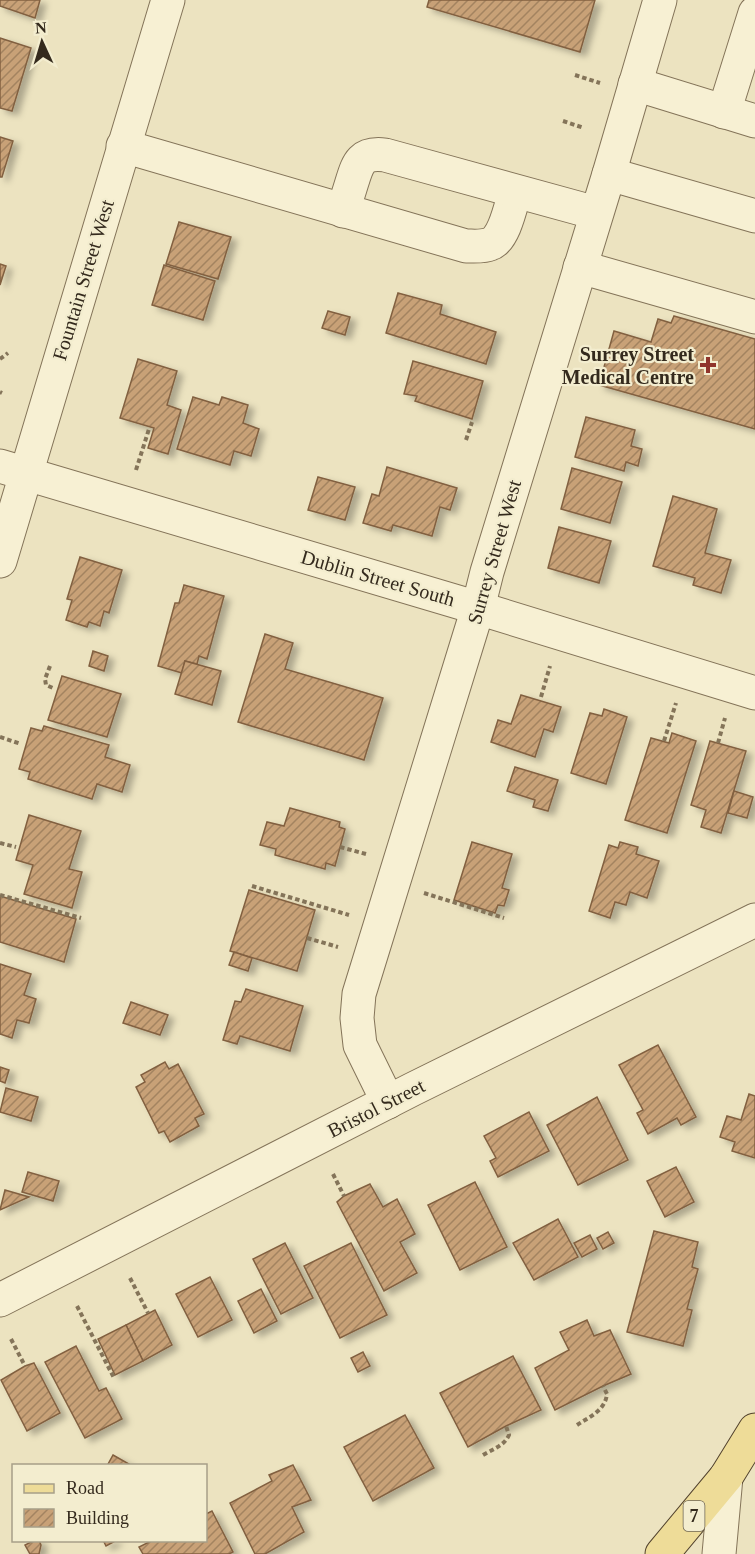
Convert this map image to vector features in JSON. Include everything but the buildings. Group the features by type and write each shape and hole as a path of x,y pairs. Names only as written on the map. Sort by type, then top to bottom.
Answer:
{"main road":[{"name":"7","path":"662,1554 726,1478 755,1430"}],"street":[{"name":"Fountain Street West","path":"0,561 13,470 123,146 168,0"},
{"name":"Surrey Street West","path":"388,1102 360,1044 357,1018 359,994 478,608 660,0"},
{"path":"634,84 740,116 755,13"},
{"path":"123,146 466,246 493,244 500,237 515,192"},
{"path":"343,211 359,162 366,156 374,154 385,155 596,213"},
{"path":"609,174 755,216"},
{"path":"580,267 755,317"},
{"name":"Dublin Street South","path":"13,470 755,693"},
{"name":"Bristol Street","path":"0,1300 388,1102 755,920"},
{"path":"719,1554 726,1478"}],"path":[{"path":"562,121 584,128"},
{"path":"0,359 9,353"},
{"path":"466,440 472,422"},
{"path":"135,474 149,429"},
{"path":"50,666 45,679 46,685 53,688"},
{"path":"541,697 550,666"},
{"path":"664,741 676,703"},
{"path":"718,743 725,717"},
{"path":"0,737 21,744"},
{"path":"0,843 16,847"},
{"path":"340,847 367,854"},
{"path":"393,883 504,918"},
{"path":"252,886 349,915"},
{"path":"0,895 81,918"},
{"path":"307,938 340,948"},
{"path":"333,1174 344,1196"},
{"path":"130,1278 148,1313"},
{"path":"77,1306 114,1378"},
{"path":"11,1339 25,1366"},
{"path":"577,1425 603,1407 607,1394 603,1386"},
{"path":"483,1455 501,1446 507,1439 509,1435 506,1426"}],"place":[{"name":"Surrey Street Medical Centre","path":"708,365"}]}
